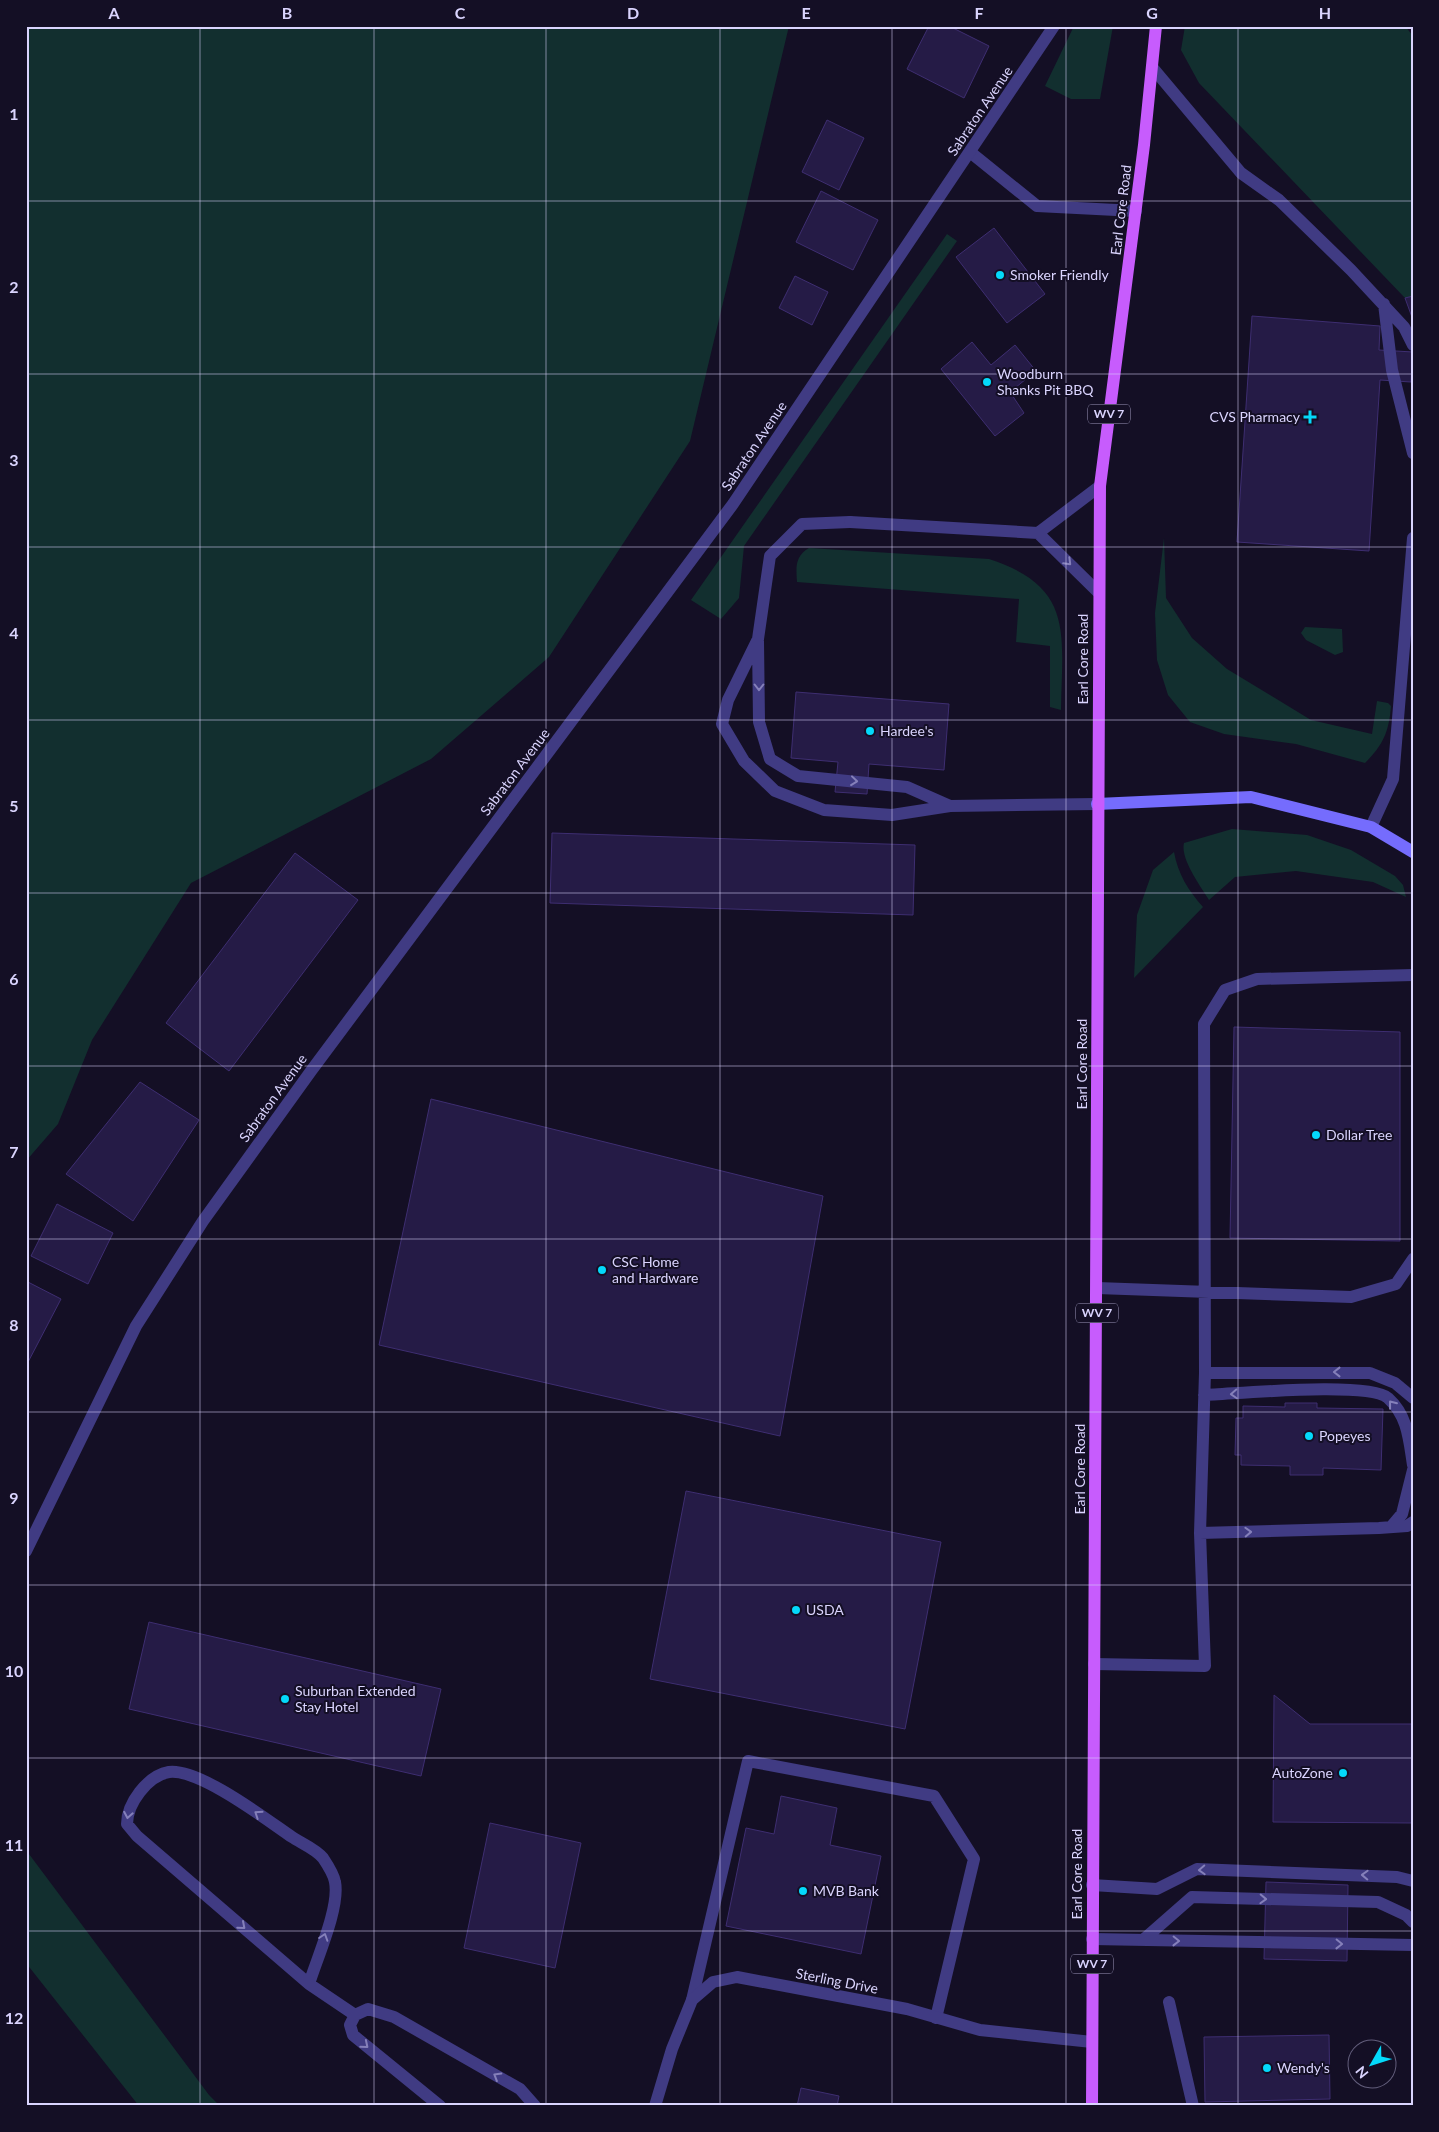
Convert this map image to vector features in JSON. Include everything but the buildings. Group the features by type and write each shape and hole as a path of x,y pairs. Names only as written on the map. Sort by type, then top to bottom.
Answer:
{"main road":[{"name":"Earl Core Road","path":"1092,2106 1100,486 1136,211 1156,26"},
{"path":"1097,804 1251,798 1371,827 1413,852"}],"street":[{"name":"Sabraton Avenue","path":"26,1551 136,1326 203,1221 311,1071 733,504 1054,26"},
{"path":"1152,67 1242,173 1279,200 1384,304 1404,327 1413,345"},
{"path":"970,152 1037,206 1136,211"},
{"path":"1384,304 1392,370 1413,453"},
{"path":"950,806 907,787 798,776 770,759 759,722 758,638 770,556 802,524 850,522 1038,533 1100,486"},
{"path":"1038,533 1098,592"},
{"path":"1371,827 1393,779 1413,538"},
{"path":"758,638 728,700 722,724 744,761 774,791 824,810 892,815 950,806 1097,804"},
{"path":"1094,1664 1205,1666 1200,1534 1205,1373 1204,1024 1225,990 1256,979 1413,975"},
{"path":"1097,1288 1351,1297 1396,1284 1413,1259"},
{"path":"1205,1373 1370,1373 1395,1383 1413,1398"},
{"path":"1204,1395 1354,1389 1387,1397 1407,1423 1413,1465"},
{"path":"1391,1527 1402,1514 1413,1470"},
{"path":"1200,1534 1391,1527 1407,1526 1413,1522"},
{"path":"692,2000 748,1761 934,1796 974,1858 936,2018"},
{"path":"309,1984 336,1900 335,1880 323,1857 227,1793 192,1776 169,1772 153,1780 138,1793 127,1812 127,1824 137,1836 309,1984 355,2015"},
{"path":"1092,1885 1158,1889 1197,1870 1398,1876 1413,1881"},
{"path":"1143,1940 1192,1897 1378,1902 1406,1916 1413,1922"},
{"path":"1092,1939 1413,1945"},
{"name":"Sterling Drive","path":"655,2106 672,2049 692,2000 713,1982 736,1977 907,2009 980,2030 1092,2042"},
{"path":"1169,2002 1193,2106"},
{"path":"440,2106 353,2036 350,2025 355,2015 368,2009 394,2017 520,2089 535,2106"}],"green space":[{"path":"26,26 789,26 690,441 549,657 431,759 191,883 92,1040 58,1124 26,1161"},
{"path":"1074,26 1113,26 1100,99 1071,99 1045,86"},
{"path":"1185,26 1405,26 1413,36 1413,296 1405,298 1199,83 1181,50"},
{"path":"947,234 957,241 744,546 739,598 721,619 691,600"},
{"path":"1164,538 1166,598 1192,638 1227,669 1311,720 1372,734 1377,701 1388,703 1391,706 1389,723 1384,738 1365,763 1296,744 1224,734 1190,722 1168,695 1157,660 1155,613"},
{"path":"809,548 989,559 1017,570 1037,584 1050,599 1058,616 1062,658 1061,710 1050,707 1050,646 1016,642 1019,599 797,582 797,562 804,551"},
{"path":"1305,627 1342,629 1343,652 1335,655 1306,640 1301,633"},
{"path":"1232,829 1307,835 1351,850 1395,876 1403,885 1406,897 1373,882 1296,871 1235,877 1209,900 1188,865 1185,857 1184,843"},
{"path":"1174,852 1184,881 1203,907 1134,978 1137,915 1153,870"},
{"path":"26,1850 209,2095 220,2106 139,2106 26,1963"}],"place":[{"name":"Smoker Friendly","path":"1000,275"},
{"name":"Woodburn Shanks Pit BBQ","path":"987,382"},
{"name":"CVS Pharmacy","path":"1310,417"},
{"name":"Hardee's","path":"870,731"},
{"name":"Dollar Tree","path":"1316,1135"},
{"name":"CSC Home and Hardware","path":"602,1270"},
{"name":"Popeyes","path":"1309,1436"},
{"name":"USDA","path":"796,1610"},
{"name":"Suburban Extended Stay Hotel","path":"285,1699"},
{"name":"AutoZone","path":"1343,1773"},
{"name":"MVB Bank","path":"803,1891"},
{"name":"Wendy's","path":"1267,2068"}]}
